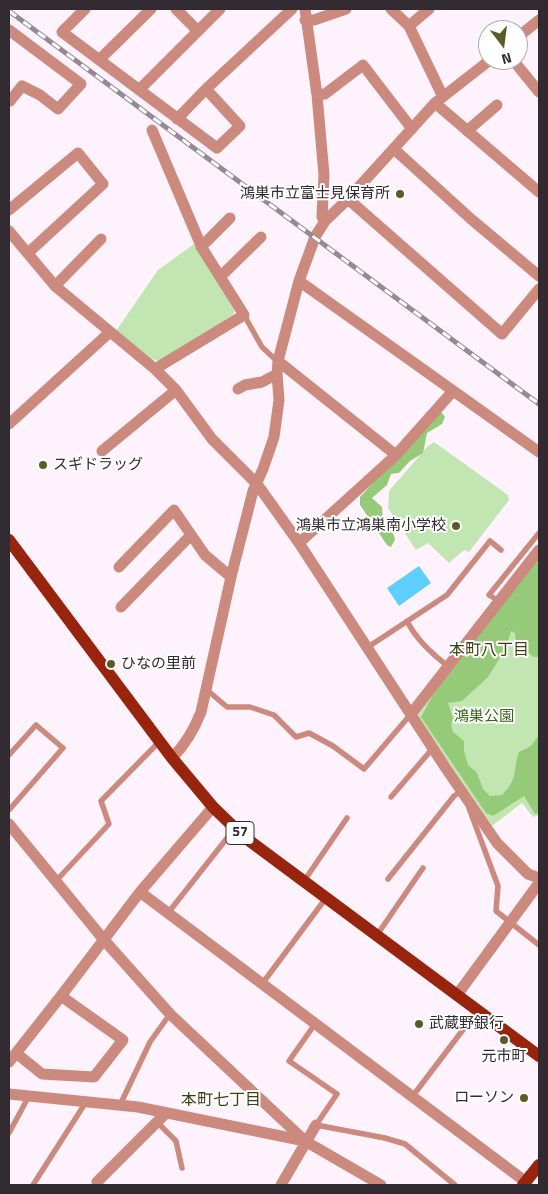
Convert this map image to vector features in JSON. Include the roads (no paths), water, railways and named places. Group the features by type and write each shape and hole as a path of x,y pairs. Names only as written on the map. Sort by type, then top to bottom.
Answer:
{"main road":[{"name":"57","path":"9,540 159,742 213,807 243,836 539,1056"},
{"path":"524,1184 539,1165"}],"street":[{"path":"85,9 62,32 217,148 240,126 206,89"},
{"path":"99,60 151,9"},
{"path":"176,9 198,31"},
{"path":"139,90 220,9"},
{"path":"177,119 206,89 292,9"},
{"path":"305,14 314,20 346,9"},
{"path":"391,9 409,26 439,100 467,130 539,192"},
{"path":"409,26 429,9"},
{"path":"305,14 317,95 324,175 322,217 324,222"},
{"path":"528,29 539,20"},
{"path":"9,30 81,84 58,109 40,95 22,86 9,99"},
{"path":"317,95 325,94 362,65 412,128"},
{"path":"172,758 193,733 202,712 231,577 253,491 274,437 279,400 278,361 299,281 315,237 324,222 348,199 439,100 478,69"},
{"path":"521,70 539,92"},
{"path":"467,130 497,105"},
{"path":"152,130 201,246 244,315 155,369"},
{"path":"394,149 471,219 539,276"},
{"path":"9,210 78,153 103,184 28,253"},
{"path":"348,199 502,334 539,289"},
{"path":"201,246 230,218"},
{"path":"9,231 54,286 155,369 176,390 212,439 257,484 299,543 497,843 528,874 539,878"},
{"path":"220,277 261,237"},
{"path":"54,286 101,239"},
{"path":"299,281 539,452"},
{"path":"9,424 110,332"},
{"path":"278,361 396,455"},
{"path":"238,389 245,385 262,382 277,374"},
{"path":"102,451 176,390"},
{"path":"299,543 396,455 453,391"},
{"path":"119,567 174,510 205,555 231,577"},
{"path":"121,607 191,535"},
{"path":"411,714 539,550"},
{"path":"61,996 123,1040 94,1077 42,1074 12,1057 140,892 213,807"},
{"path":"9,824 104,940 170,1014 306,1141 381,1185"},
{"path":"9,844 17,834"},
{"path":"457,995 539,883"},
{"path":"140,892 524,1184"},
{"path":"9,1094 138,1107 306,1141"},
{"path":"98,1185 97,1182 166,1113"},
{"path":"281,1185 316,1124"}],"lane":[{"path":"244,315 262,347 278,361"},
{"path":"499,601 490,595 539,533"},
{"path":"368,647 447,595 490,542 501,550"},
{"path":"407,621 411,630 434,655 448,666"},
{"path":"207,690 227,707 250,707 274,715 296,737 309,733 333,746 364,769 411,714"},
{"path":"9,755 36,725 63,748 9,810"},
{"path":"55,882 109,824 101,801 159,742"},
{"path":"391,796 433,748"},
{"path":"388,879 454,796 464,795 498,886 496,911 510,924 539,945"},
{"path":"304,881 347,818"},
{"path":"168,914 235,828"},
{"path":"377,935 423,868"},
{"path":"262,984 327,898"},
{"path":"412,1097 478,1010"},
{"path":"120,1105 150,1042 170,1014"},
{"path":"315,1024 289,1061 337,1094 316,1124 405,1144 455,1185"},
{"path":"9,1133 29,1096"},
{"path":"33,1185 86,1102"},
{"path":"158,1122 176,1141 182,1168"}],"water":[{"path":"419,566 431,583 399,606 387,588"}],"railway":[{"path":"9,11 539,404"}],"place":[{"name":"鴻巣市立富士見保育所","path":"400,194"},
{"name":"スギドラッグ","path":"43,465"},
{"name":"鴻巣市立鴻巣南小学校","path":"456,526"},
{"name":"ひなの里前","path":"111,664"},
{"name":"武蔵野銀行","path":"419,1024"},
{"name":"元市町","path":"504,1040"},
{"name":"ローソン","path":"524,1098"}],"district":[{"name":"本町八丁目","path":"489,651"},
{"name":"本町七丁目","path":"221,1101"}],"park label":[{"name":"鴻巣公園","path":"484,717"}]}
